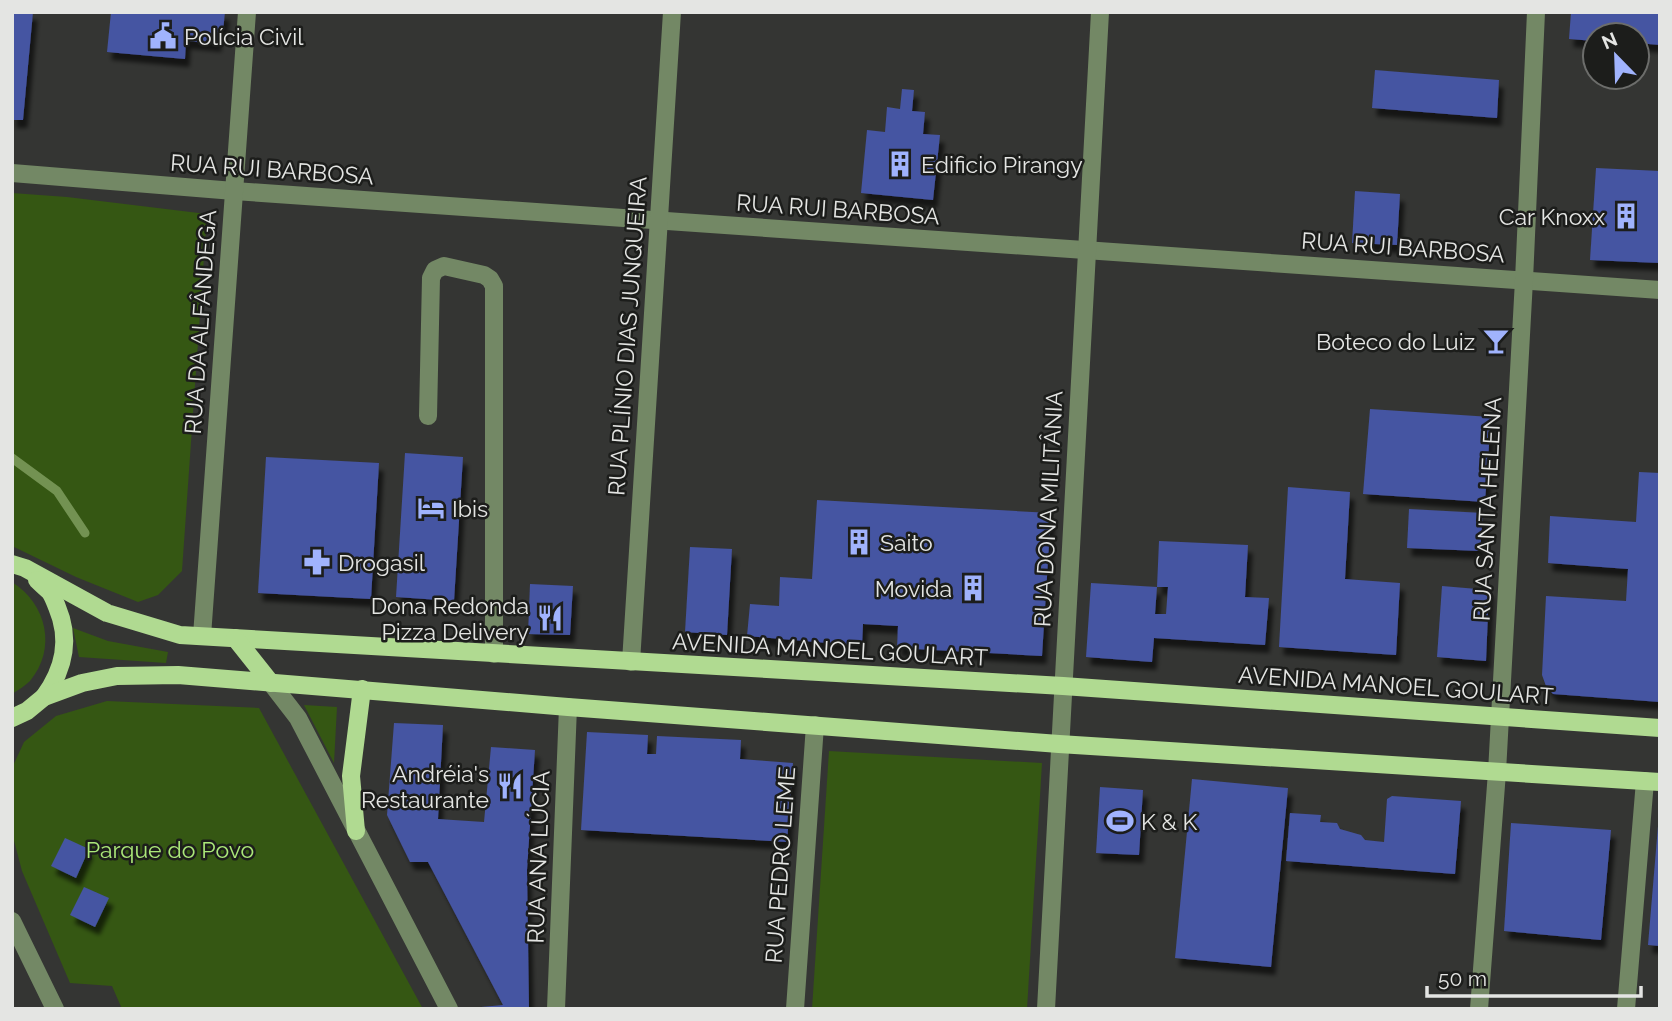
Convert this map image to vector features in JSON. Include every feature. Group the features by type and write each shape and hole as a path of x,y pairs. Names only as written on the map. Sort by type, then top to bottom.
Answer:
{"main road":[{"name":"AVENIDA MANOEL GOULART","path":"18,566 107,613 180,635 1063,686 1660,728"},
{"path":"12,718 27,711 44,697 54,682 61,666 65,637 63,620 51,593 18,566"},
{"path":"235,638 271,683"},
{"path":"44,697 82,683 117,676 178,675 1059,744 1652,781"},
{"path":"356,831 351,776 362,689"}],"street":[{"name":"RUA DA ALFÂNDEGA","path":"202,636 247,12"},
{"name":"RUA PLÍNIO DIAS JUNQUEIRA","path":"631,662 671,12"},
{"name":"RUA DONA MILITÂNIA","path":"1046,1009 1100,12"},
{"name":"RUA SANTA HELENA","path":"1479,1009 1497,772 1536,12"},
{"name":"RUA RUI BARBOSA","path":"12,173 658,221 1660,289"},
{"path":"428,416 431,278 435,270 444,266 484,275 494,286 494,654"},
{"path":"271,683 298,718 449,1009"},
{"name":"RUA ANA LÚCIA","path":"556,1009 568,707"},
{"name":"RUA PEDRO LEME","path":"795,1009 815,725"},
{"path":"1626,1009 1652,781"},
{"path":"12,921 55,1009"}],"green space":[{"path":"12,193 207,214 182,571 158,595 138,602 76,577 12,546"},
{"path":"12,582 33,602 44,628 45,641 44,655 30,681 12,694"},
{"path":"73,628 108,641 168,652 166,663 79,657"},
{"name":"Parque do Povo","path":"107,701 259,708 423,1009 122,1009 112,986 70,983 22,871 12,833 12,768 24,742 56,716"},
{"path":"304,705 337,707 334,763"},
{"path":"829,751 1042,763 1027,1009 812,1009"}],"building":[{"path":"12,12 33,12 23,120 12,120"},
{"name":"Polícia Civil","path":"111,12 225,12 223,31 218,30 217,44 186,41 185,59 107,52"},
{"path":"1571,12 1660,12 1660,45 1651,44 1651,21 1581,21 1581,40 1569,39"},
{"path":"1375,70 1499,80 1497,118 1372,108"},
{"name":"Edificio Pirangy","path":"902,89 914,90 912,111 925,112 923,134 940,135 933,200 861,193 867,130 885,132 887,107 900,109"},
{"name":"Car Knoxx","path":"1596,168 1660,171 1660,263 1590,260"},
{"path":"1355,191 1400,194 1397,245 1352,243"},
{"path":"1370,409 1491,417 1485,502 1363,494"},
{"name":"Ibis","path":"405,453 463,457 454,601 396,597"},
{"path":"266,457 379,463 371,599 258,593"},
{"path":"1639,472 1660,473 1660,702 1553,694 1542,675 1546,596 1626,601 1628,569 1548,563 1550,516 1636,522"},
{"path":"1288,487 1350,492 1345,579 1400,583 1396,655 1279,647"},
{"path":"817,500 1051,513 1042,656 897,648 898,626 863,624 862,646 747,636 750,604 779,606 780,577 812,579"},
{"path":"1409,509 1483,513 1480,551 1407,548"},
{"path":"1159,541 1248,545 1245,597 1269,598 1265,645 1154,638 1152,662 1086,657 1091,583 1157,587","holes":["1157,587 1168,587 1166,614 1155,614"]},
{"path":"690,547 732,549 727,635 685,632"},
{"name":"Dona Redonda Pizza Delivery","path":"530,584 573,586 570,635 528,634"},
{"path":"1442,586 1489,590 1486,661 1437,657"},
{"path":"394,723 443,725 438,819 484,822 491,747 535,750 527,870 529,1009 481,1009 503,1005 428,862 410,862 387,815"},
{"path":"587,732 648,735 647,754 656,754 657,736 741,740 740,759 793,763 787,842 581,830"},
{"path":"1192,779 1288,788 1271,967 1175,958"},
{"path":"1100,787 1143,790 1139,855 1096,853"},
{"path":"1392,796 1461,801 1455,874 1286,861 1290,813 1321,815 1320,822 1337,823 1340,829 1361,835 1365,840 1384,842 1387,799"},
{"path":"1511,823 1611,830 1601,940 1504,931"},
{"path":"1660,826 1660,946 1648,945"},
{"path":"65,838 89,849 76,878 51,866"},
{"path":"84,887 109,898 95,927 70,915"}],"waterway":[{"path":"12,458 57,491 85,533"}],"place":[{"name":"Polícia Civil","path":"163,36"},
{"name":"Edificio Pirangy","path":"900,164"},
{"name":"Car Knoxx","path":"1626,216"},
{"name":"Boteco do Luiz","path":"1496,341"},
{"name":"Ibis","path":"431,508"},
{"name":"Saito","path":"859,542"},
{"name":"Drogasil","path":"317,562"},
{"name":"Movida","path":"973,588"},
{"name":"Dona Redonda Pizza Delivery","path":"550,618"},
{"name":"Andréia's Restaurante","path":"510,786"},
{"name":"K & K","path":"1120,821"}]}
